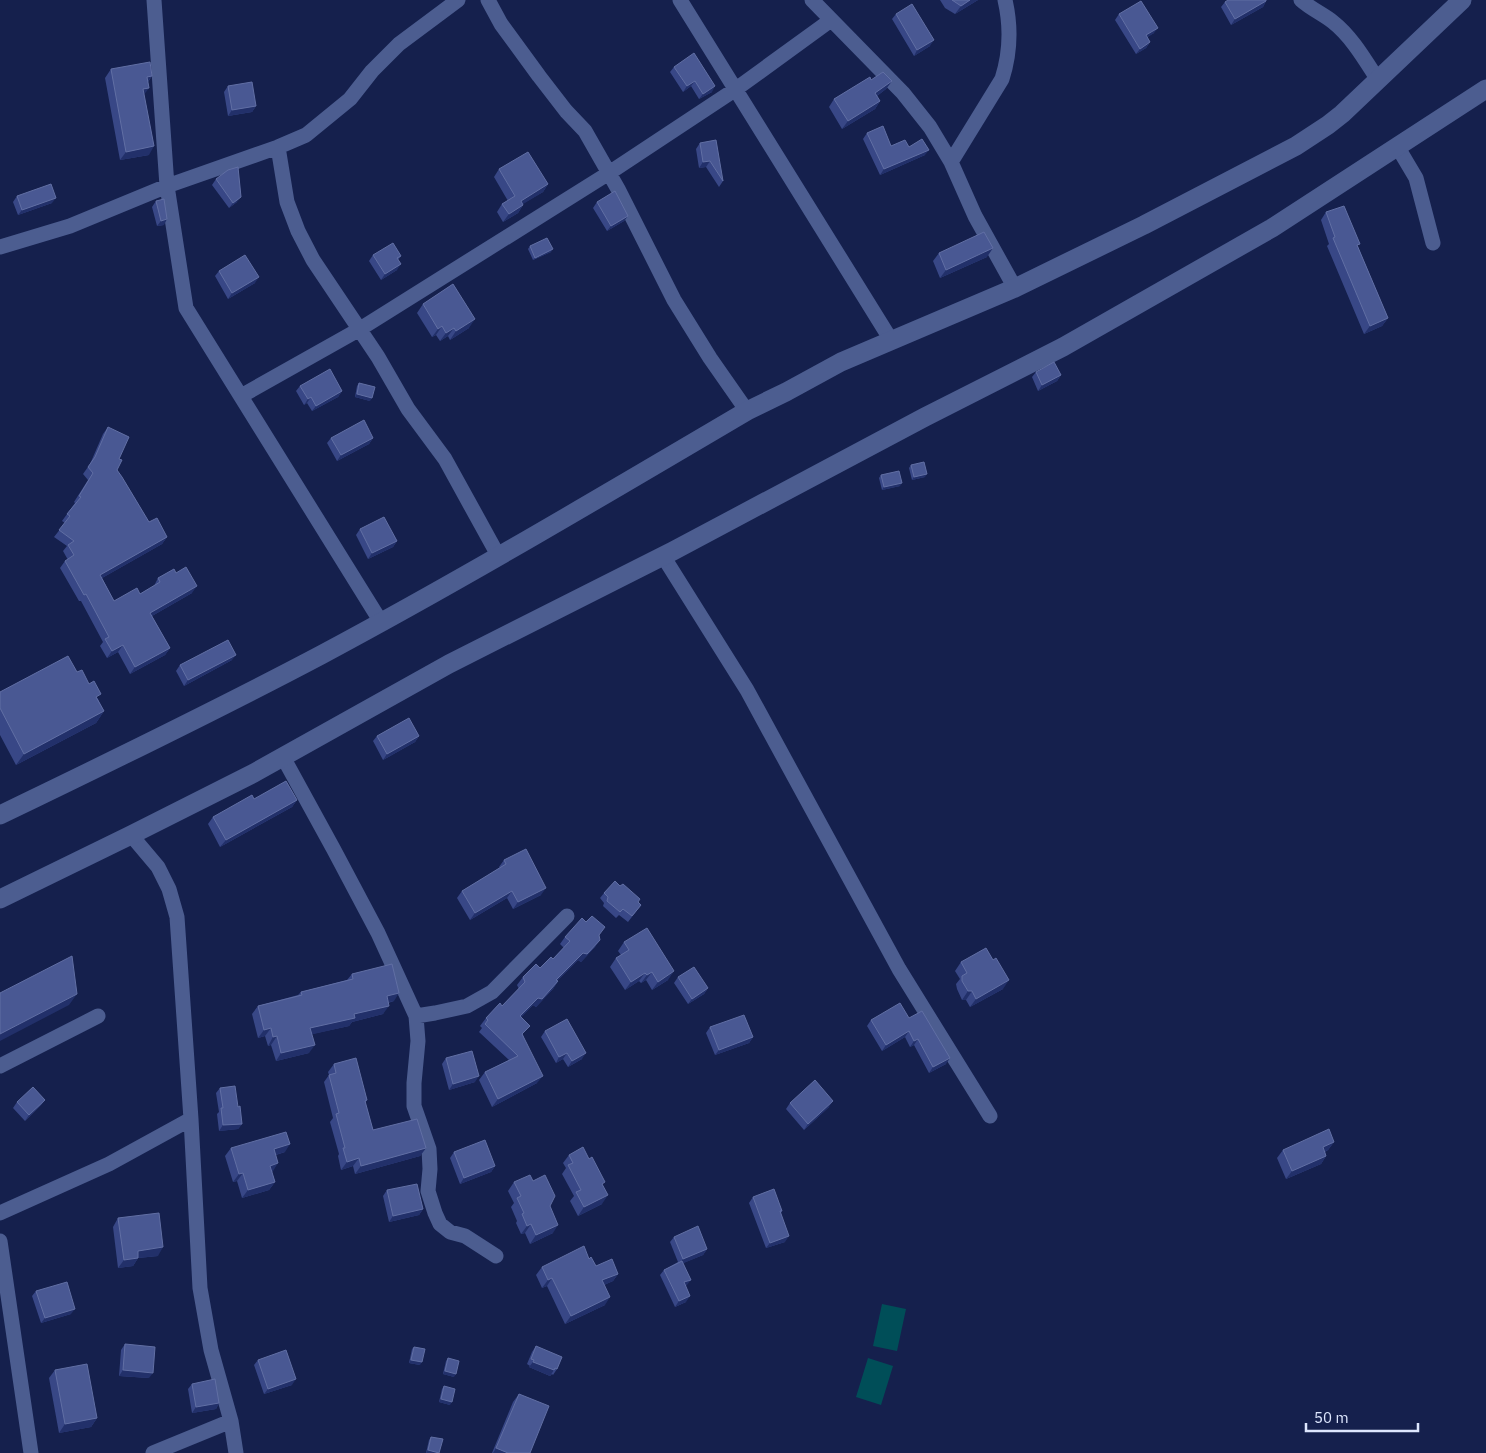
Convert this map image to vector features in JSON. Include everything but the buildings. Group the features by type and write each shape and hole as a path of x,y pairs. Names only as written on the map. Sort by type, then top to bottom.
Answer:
{"street":[{"path":"154,0 167,186 186,308 380,622"},
{"path":"0,246 70,226 167,186 278,148 306,135 350,99 372,71 399,44 458,0"},
{"path":"488,0 501,24 523,54 566,111 585,131 674,300 710,358 747,411"},
{"path":"680,0 891,340"},
{"path":"812,0 904,93 930,127 951,162 975,216 1015,288"},
{"path":"951,162 1002,79 1006,67 1009,32 1004,0"},
{"path":"1301,0 1334,23 1344,33 1360,52 1378,80"},
{"path":"0,815 224,705 380,622 499,556 747,411 841,362 1015,288 1144,225 1296,146 1328,125 1462,0"},
{"path":"241,396 360,329 608,173 736,89 831,20"},
{"path":"0,899 131,836 283,758 449,664 663,556 924,417 1063,347 1272,228 1486,89"},
{"path":"1397,146 1416,178 1433,243"},
{"path":"278,148 287,202 298,231 313,260 378,357 408,409 445,459 499,556"},
{"path":"663,556 747,690 899,968 990,1116"},
{"path":"283,758 378,933 416,1016 418,1041 414,1106 429,1149 428,1191 435,1213 440,1224 450,1232 466,1236 496,1256"},
{"path":"131,836 158,867 169,889 177,917 200,1288 212,1350 231,1422 236,1453"},
{"path":"416,1016 467,1006 492,992 566,916"},
{"path":"0,1066 98,1016"},
{"path":"0,1213 109,1164 191,1119"},
{"path":"0,1241 31,1453"},
{"path":"153,1453 231,1422"}],"shaded area":[{"path":"882,1304 906,1309 897,1351 873,1346"},
{"path":"868,1358 893,1366 881,1405 856,1397"}]}
